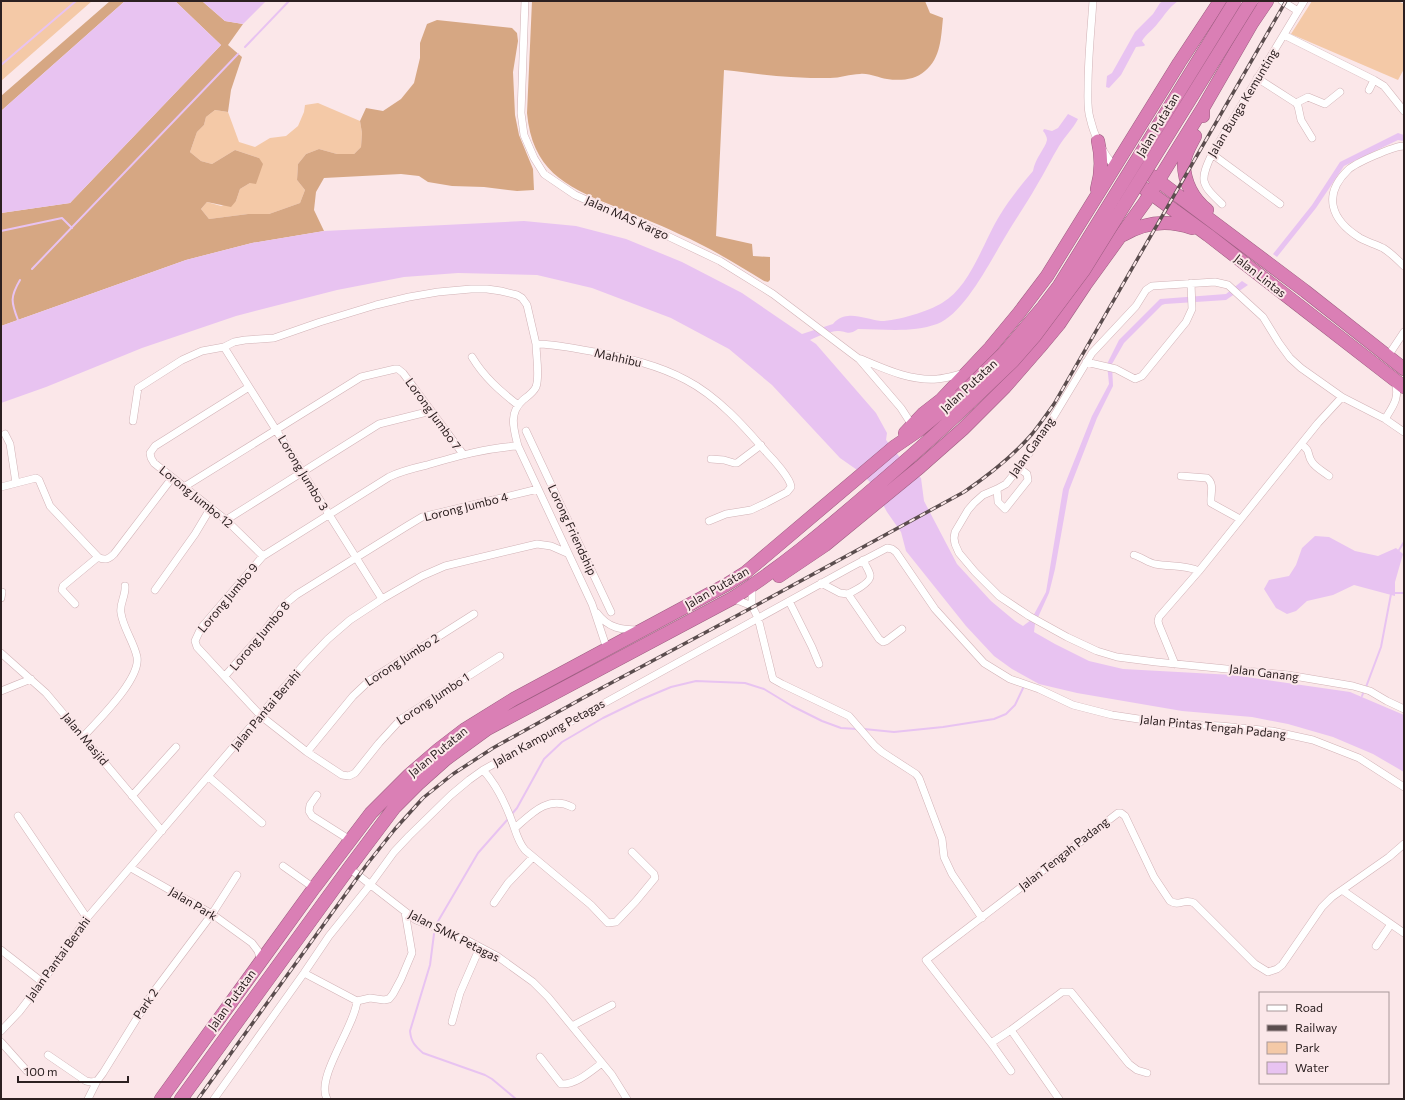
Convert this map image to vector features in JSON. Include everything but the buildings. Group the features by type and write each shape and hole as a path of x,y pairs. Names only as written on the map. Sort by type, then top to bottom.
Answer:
{"highway":[{"path":"894,447 912,425 941,400 969,372 1048,276 1179,63 1220,1"},
{"name":"Jalan Putatan","path":"181,1099 394,808 418,784 471,740 487,729 733,598 822,540 912,455 964,400 1059,286 1235,1"},
{"name":"Jalan Putatan","path":"161,1099 272,945 371,813 404,780 438,750 464,730 514,699 726,585 745,573 894,447 964,400 1013,361 1034,337 1084,270 1251,1"},
{"path":"720,605 737,600 791,569 822,540 920,467 963,429 1005,387 1059,324 1150,194 1266,1"},
{"path":"1203,108 1203,122 1188,149 1184,163 1185,176 1189,188 1197,202 1223,223 1226,233"},
{"path":"1088,209 1100,179 1102,168 1098,141"},
{"name":"Jalan Lintas","path":"1122,156 1158,181 1305,291 1404,369"},
{"name":"Jalan Lintas","path":"1115,167 1208,236 1399,383"},
{"path":"1102,188 1111,185 1118,185 1129,190 1134,193 1139,210"},
{"path":"1206,218 1203,227 1208,236"},
{"path":"1120,237 1131,230 1153,224 1170,222 1180,224 1208,236"}],"street":[{"name":"Jalan MAS Kargo","path":"525,1 521,112 522,124 529,146 544,174 576,195 720,261 772,294 831,336 859,359 900,408 912,425"},
{"path":"1093,1 1088,61 1089,118 1105,156 1115,167"},
{"path":"1282,1 1298,11"},
{"name":"Jalan Bunga Kemunting","path":"1222,204 1203,182 1204,169 1304,1"},
{"path":"1284,35 1384,86 1404,111"},
{"path":"1258,78 1296,103 1301,120 1312,138"},
{"path":"1369,90 1374,80"},
{"path":"1296,103 1308,97 1325,104 1340,92"},
{"path":"1404,146 1392,148 1351,168 1342,176 1337,184 1332,200 1334,210 1344,225 1360,237 1390,253 1404,266"},
{"path":"1212,154 1280,204"},
{"name":"Jalan Ganang","path":"1404,432 1385,419 1342,397 1301,368 1290,358 1279,344 1263,317 1240,295 1222,282 1191,286 1161,285 1149,288 1136,306 1097,347 1086,362 1051,421 1019,468 1006,484 983,495 974,503 955,532 954,538 959,553 984,582 999,596 1029,616 1097,651 1117,657 1288,675 1366,689 1404,709"},
{"path":"1086,362 1116,369 1134,379 1142,376 1181,330 1190,315 1192,304 1191,286"},
{"path":"134,421 138,388 192,355 202,351 224,347 234,342 245,340 274,338 320,322 396,300 431,293 471,289 501,291 517,295 522,298 527,305 536,344 537,375 536,386 530,395 518,406 513,420 520,449 567,553 592,604 602,619 614,628 624,630 642,630"},
{"path":"1388,356 1404,332"},
{"name":"Mahhibu","path":"536,344 564,346 620,357 668,371 687,380 714,400 761,445 790,481 791,484 788,492 751,510 726,514 709,522"},
{"name":"Lorong Jumbo 3","path":"224,347 382,599"},
{"path":"472,357 478,368 489,381 518,406"},
{"name":"Jalan MAS Kargo","path":"859,359 894,372 921,378 938,379 969,372"},
{"name":"Lorong Jumbo 7","path":"184,487 361,377 395,369 403,373 463,454"},
{"path":"1385,419 1396,402 1399,383"},
{"name":"Lorong Jumbo 12","path":"249,387 155,446 150,453 154,463 210,509 226,520 263,556"},
{"path":"1175,664 1159,624 1158,619 1160,615 1198,571 1318,422 1342,397"},
{"path":"1396,402 1404,398"},
{"path":"226,520 379,424 431,411"},
{"name":"Lorong Friendship","path":"526,431 611,612"},
{"path":"5,434 10,444 16,483"},
{"path":"1301,444 1308,449 1314,464 1329,476"},
{"path":"711,459 724,460 734,463 761,445"},
{"path":"520,449 534,448"},
{"name":"Lorong Jumbo 9","path":"261,716 197,647 195,641 201,628 263,556 389,477 398,473 463,454 491,449 520,449"},
{"path":"997,489 998,502 1005,509 1028,480 1027,474 1019,468"},
{"path":"1182,476 1207,478 1210,480 1211,503 1240,519"},
{"path":"1,487 33,478 39,480 50,506 98,557 105,560 109,559 114,554 172,478"},
{"name":"Lorong Jumbo 4","path":"355,558 422,517 538,489"},
{"path":"155,590 195,534 210,509"},
{"name":"Jalan Pantai Berahi","path":"1,1031 19,1012 42,982 87,918 309,659 328,639 350,620 382,599 422,576 445,566 537,544 551,546 567,553"},
{"name":"Jalan Kampung Petagas","path":"214,1099 329,936 370,885 394,852 469,780 483,770 882,550 887,548 896,552 936,609 984,663 1004,676 1016,681"},
{"path":"1134,555 1145,558 1153,564 1184,566 1198,571"},
{"path":"75,604 62,590 63,586 98,557"},
{"name":"Lorong Jumbo 8","path":"225,676 262,635 290,600 302,590 355,558"},
{"path":"848,594 868,582 870,578 863,560"},
{"path":"821,583 848,594 883,642 902,629"},
{"path":"83,737 126,687 136,672 137,656 120,613 126,592 125,586"},
{"path":"752,592 752,606 758,618 773,679 846,714 882,752 912,770 919,778 944,845 944,857 952,874 982,918 926,960 991,1043 1011,1072"},
{"path":"737,600 752,606"},
{"path":"789,601 819,664"},
{"path":"592,604 607,649"},
{"name":"Lorong Jumbo 2","path":"307,752 354,696 370,680 474,614"},
{"name":"Jalan Masjid","path":"1,653 46,694 162,831"},
{"name":"Lorong Jumbo 1","path":"261,716 307,752 342,775 352,776 378,743 401,719 500,656"},
{"path":"1,691 31,679"},
{"name":"Jalan Pintas Tengah Padang","path":"1016,681 1039,689 1078,707 1131,719 1272,731 1313,740 1359,758 1404,787"},
{"path":"132,796 176,747"},
{"path":"483,770 497,787 515,828 520,845 532,858 591,905 608,923 616,922 655,878 654,874 632,852"},
{"path":"209,777 262,822"},
{"path":"317,795 310,805 309,811 312,816 350,840"},
{"path":"515,828 543,806 557,803 572,807"},
{"name":"Jalan Tengah Padang","path":"982,918 1118,813 1125,816 1154,877 1170,902 1174,904 1187,901 1194,903 1255,964 1268,972 1277,969 1282,965 1322,907 1342,890"},
{"path":"18,816 87,918"},
{"path":"1404,844 1389,857 1342,890 1404,933"},
{"path":"494,903 508,883 532,858"},
{"path":"283,866 314,888"},
{"name":"Jalan Park","path":"131,868 212,914 252,943 258,951 261,961"},
{"name":"Jalan SMK Petagas","path":"349,868 416,920 465,939 497,956 533,982 548,996 612,1075 627,1099"},
{"name":"Park 2","path":"88,1099 97,1081 152,994 212,914 238,875"},
{"path":"304,973 357,1001 370,998 384,1000 389,999 401,979 412,953 407,931 405,912"},
{"path":"1376,946 1391,924"},
{"path":"252,943 272,945"},
{"path":"452,1022 460,993 480,947"},
{"path":"1,950 42,982"},
{"path":"991,1043 1062,992 1070,992 1129,1064 1137,1070 1147,1073"},
{"path":"327,1099 325,1095 325,1082 344,1036 351,1024 357,1001"},
{"path":"572,1026 612,1005"},
{"path":"1011,1030 1059,1099"},
{"path":"1,1042 27,1071"},
{"path":"48,1055 86,1082 97,1081"},
{"path":"540,1056 561,1084 566,1084 582,1077 602,1063"}],"green space":[{"path":"1,1 92,1 1,81"},
{"path":"1312,1 1398,1 1404,4 1404,69 1398,80 1291,34"},
{"path":"318,103 360,121 362,133 361,147 354,154 337,154 319,149 306,154 298,164 297,180 305,190 300,203 269,214 248,214 209,219 201,209 207,202 221,206 236,201 240,189 250,183 259,158 235,150 212,164 201,161 190,152 197,132 204,125 206,117 215,110 228,112 239,142 255,147 270,138 286,136 298,126 304,112 305,105"}],"shaded area":[{"path":"110,1 125,1 1,111 1,96"},
{"path":"175,1 202,1 225,21 243,24 228,45 242,57 231,90 228,112 215,110 206,117 204,125 197,132 190,152 201,161 212,164 235,150 259,158 263,164 256,184 250,183 240,189 236,201 231,207 207,202 201,209 209,219 248,214 269,214 300,203 305,190 297,180 298,164 306,154 319,149 337,154 354,154 361,147 362,133 360,121 366,108 383,111 401,99 414,83 420,58 420,43 427,24 437,20 512,28 517,33 518,41 513,72 515,115 519,135 533,169 534,190 517,191 484,187 452,186 428,182 419,176 401,174 324,178 316,192 314,210 324,231 252,243 186,260 1,326 1,213 70,203 221,45"},
{"path":"532,1 925,1 930,13 943,18 939,47 934,60 925,71 912,78 892,80 864,74 834,78 801,78 724,70 716,236 752,244 753,256 770,257 770,280 768,282 701,244 594,198 579,190 553,173 543,162 530,132 527,113"}],"water":[{"path":"125,1 175,1 221,45 70,203 1,213 1,111"},
{"path":"202,1 266,1 243,24 225,21"},
{"path":"1163,1 1178,1 1169,9 1142,41 1145,45 1136,47 1121,75 1109,88 1106,87 1107,76 1112,73 1135,32 1153,14"},
{"path":"1068,114 1078,119 1076,123 1059,146 976,286 957,310 937,324 918,329 858,329 850,333 834,331 810,340 816,344 876,413 887,433 886,440 902,460 921,478 924,501 957,564 991,601 1023,626 1031,620 1046,592 1063,489 1092,416 1109,384 1107,364 1119,340 1160,299 1226,294 1242,281 1248,285 1226,300 1162,305 1124,343 1112,364 1113,386 1097,418 1069,490 1055,569 1049,593 1035,624 1034,632 1089,661 1123,669 1233,675 1350,692 1404,715 1404,772 1373,754 1333,737 1288,724 1252,717 1182,711 1077,693 1039,684 1012,669 994,656 966,626 906,551 901,532 887,512 872,484 860,472 840,458 772,385 729,349 671,318 592,288 537,275 458,273 404,277 337,290 236,316 142,348 46,387 1,403 1,326 186,260 252,243 324,231 524,221 576,226 626,239 682,262 742,293 802,334 833,324 839,318 846,316 888,321 913,315 942,303 961,286 976,263 1004,209 1033,171 1047,140 1043,131 1044,129 1052,131 1058,128"},
{"path":"1398,133 1404,135 1404,141 1398,140 1344,166 1316,208 1277,257 1273,254 1312,205 1340,162"},
{"path":"1315,536 1329,537 1355,551 1378,556 1396,548 1403,554 1395,582 1395,596 1354,585 1333,595 1307,601 1296,611 1287,614 1276,608 1264,589 1269,580 1289,576 1296,565 1302,548"}],"waterway":[{"path":"1,65 76,1"},
{"path":"245,47 289,1"},
{"path":"32,269 238,54"},
{"path":"1,231 62,218 72,228"},
{"path":"18,320 14,309 13,295 20,280"},
{"path":"1399,550 1404,542"},
{"path":"1395,593 1404,593"},
{"path":"1366,687 1381,647 1391,594"},
{"path":"511,815 517,808 544,759 562,742 603,718 671,687 696,681 745,683 764,689 792,706 822,721 841,728 857,729"},
{"path":"864,729 894,732 943,727 994,719 1006,714 1015,705 1024,686"},
{"path":"1362,696 1364,691"},
{"path":"437,923 478,853 508,819"},
{"path":"434,934 430,965 410,1031 412,1041 423,1053 485,1075 516,1099"}],"railway":[{"path":"198,1099 368,863 395,829 423,798 453,774 493,748 583,698 964,492 1000,465 1024,442 1054,404 1286,1"}]}
